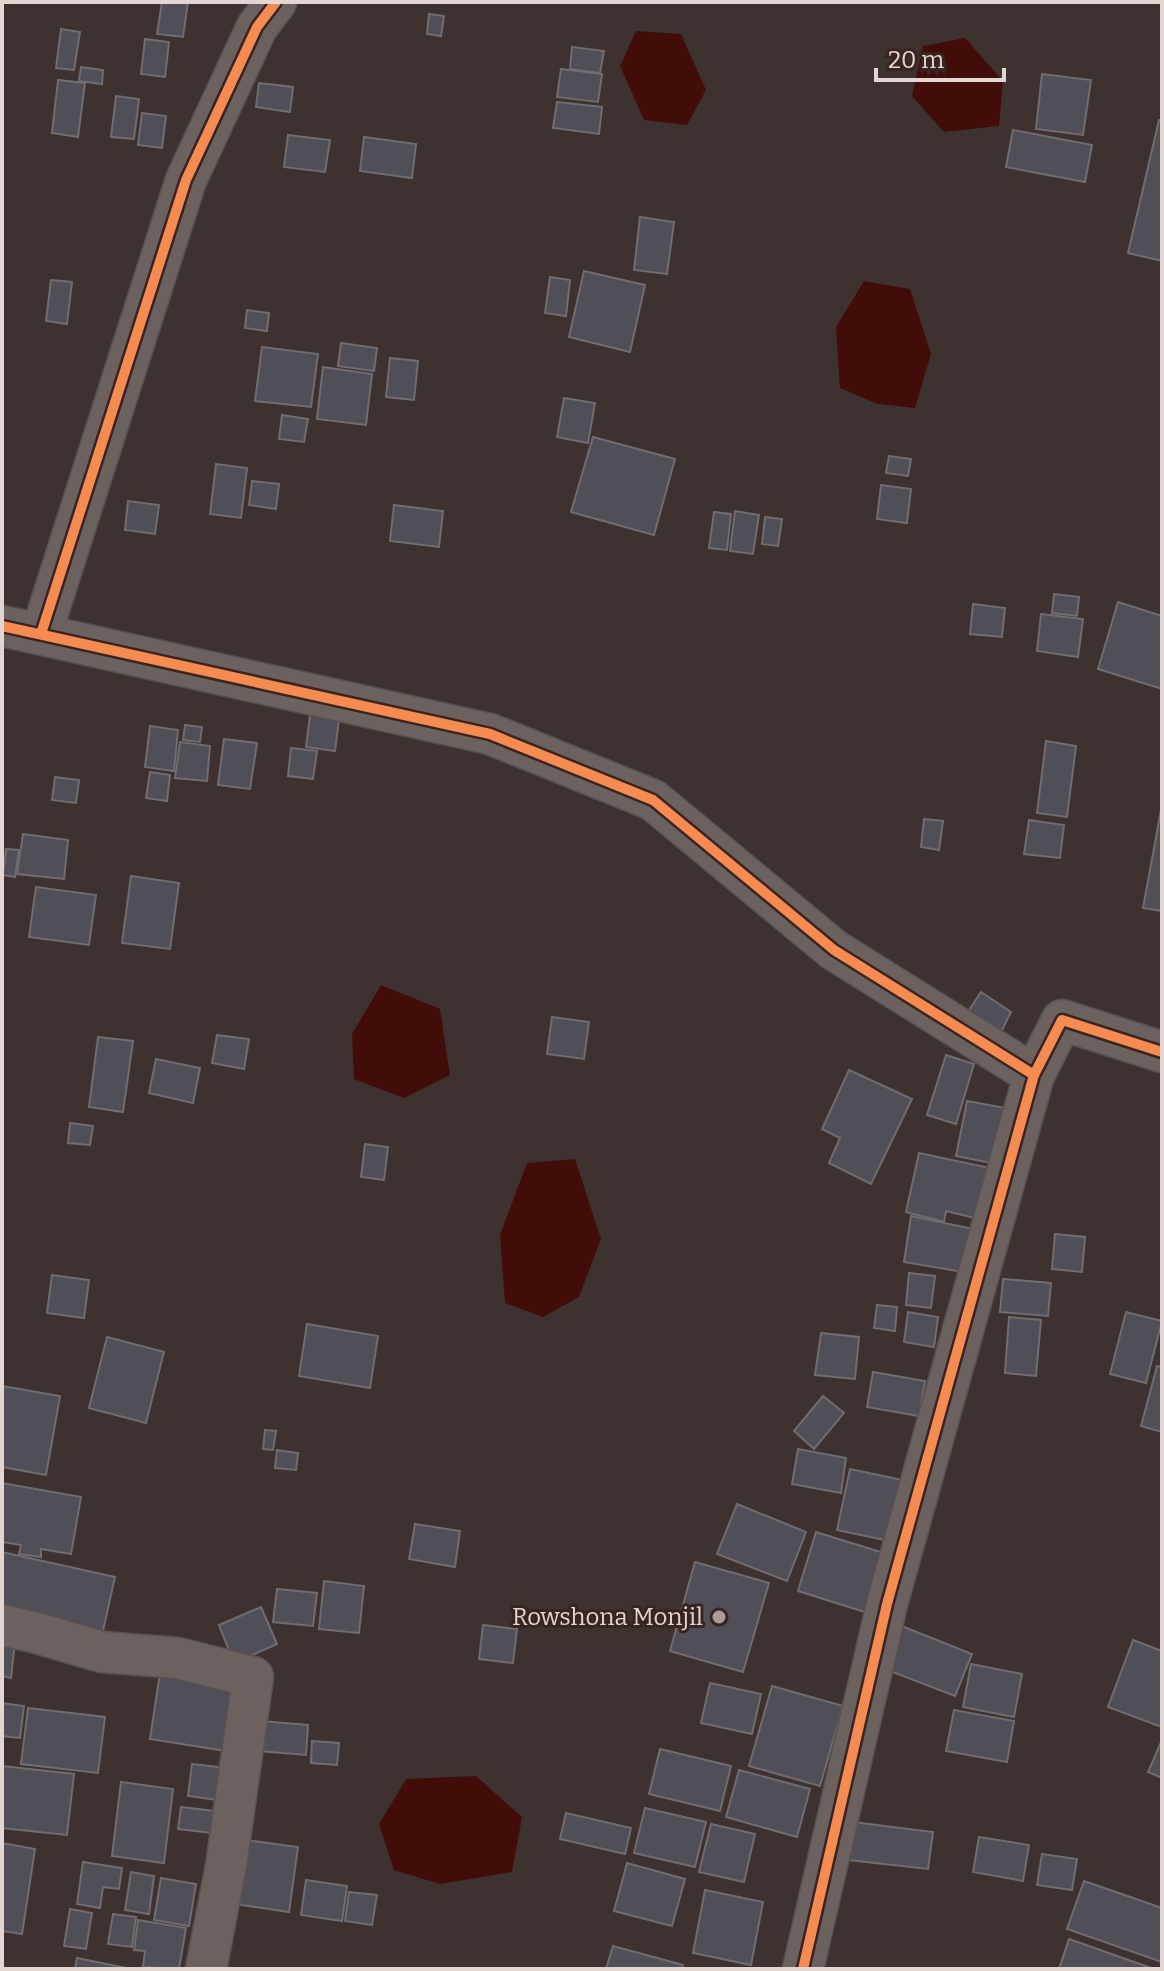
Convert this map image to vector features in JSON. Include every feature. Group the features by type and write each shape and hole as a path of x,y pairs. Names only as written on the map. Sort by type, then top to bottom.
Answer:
{"street":[{"path":"41,634 186,180 257,27 276,2"},
{"path":"2,626 490,734 653,800 834,950 1034,1075"},
{"path":"803,1969 887,1604 1034,1075 1062,1020 1162,1052"},
{"path":"2,1625 102,1652 178,1658 253,1677 226,1866 206,1969"}],"shaded area":[{"path":"636,31 681,34 706,90 687,125 644,120 620,66"},
{"path":"965,38 1003,81 999,126 944,132 912,96 923,46"},
{"path":"864,281 910,289 931,354 915,408 878,404 840,388 836,327"},
{"path":"381,985 440,1009 450,1075 404,1098 354,1079 352,1034"},
{"path":"575,1159 601,1239 579,1297 543,1317 505,1303 500,1235 527,1163"},
{"path":"476,1776 522,1817 512,1872 440,1884 394,1870 379,1824 406,1779"}],"building":[{"path":"162,2 188,2 183,37 157,34"},
{"path":"429,14 444,16 441,36 427,34"},
{"path":"61,29 80,32 74,70 56,68"},
{"path":"145,39 169,42 165,77 141,74"},
{"path":"572,47 604,51 600,73 570,69"},
{"path":"81,67 103,70 102,84 79,81"},
{"path":"561,69 602,74 598,102 557,97"},
{"path":"1042,74 1091,80 1083,135 1036,129"},
{"path":"58,80 85,83 78,137 52,133"},
{"path":"259,83 293,87 290,112 256,107"},
{"path":"116,96 139,99 134,139 111,137"},
{"path":"557,102 602,107 599,134 553,128"},
{"path":"142,113 166,116 162,148 138,145"},
{"path":"1159,120 1162,121 1162,261 1128,253"},
{"path":"1013,130 1092,145 1085,182 1006,167"},
{"path":"288,135 330,140 325,172 284,167"},
{"path":"364,137 416,144 412,178 360,171"},
{"path":"640,217 674,222 667,274 634,270"},
{"path":"584,271 645,285 630,352 569,337"},
{"path":"550,277 570,280 566,316 545,313"},
{"path":"51,280 72,282 67,324 46,321"},
{"path":"247,310 269,313 267,331 245,328"},
{"path":"341,343 377,348 374,371 338,366"},
{"path":"262,347 318,354 311,407 255,401"},
{"path":"390,358 418,361 414,400 386,397"},
{"path":"323,367 372,374 366,425 317,419"},
{"path":"564,398 595,403 588,443 557,437"},
{"path":"282,415 308,419 304,442 279,439"},
{"path":"593,437 675,459 654,535 571,512"},
{"path":"889,456 911,459 908,476 886,473"},
{"path":"216,464 247,468 241,518 210,514"},
{"path":"252,481 279,484 276,509 249,505"},
{"path":"881,485 911,489 907,523 877,519"},
{"path":"128,501 159,505 155,534 125,530"},
{"path":"394,505 443,511 439,547 390,541"},
{"path":"735,511 759,515 753,554 730,551"},
{"path":"714,512 731,514 727,550 709,548"},
{"path":"765,517 782,519 778,546 762,544"},
{"path":"1054,594 1079,597 1077,616 1052,613"},
{"path":"1118,602 1162,616 1162,689 1098,669"},
{"path":"973,604 1005,608 1002,637 970,634"},
{"path":"1041,614 1083,619 1078,657 1037,651"},
{"path":"311,708 340,712 335,751 306,747"},
{"path":"185,725 202,727 200,742 183,740"},
{"path":"150,726 178,730 174,771 145,767"},
{"path":"224,739 257,743 250,789 218,785"},
{"path":"1046,741 1076,746 1067,817 1037,813"},
{"path":"180,742 210,746 207,781 175,778"},
{"path":"291,748 317,751 313,779 288,776"},
{"path":"150,772 170,775 167,801 146,798"},
{"path":"55,777 79,780 76,803 52,800"},
{"path":"1162,810 1162,911 1143,908"},
{"path":"924,819 943,821 939,850 921,847"},
{"path":"1029,820 1064,825 1060,858 1024,854"},
{"path":"23,834 68,840 64,879 17,874"},
{"path":"6,849 19,850 15,877 3,875"},
{"path":"131,876 179,883 170,949 122,943"},
{"path":"36,887 96,895 89,945 29,937"},
{"path":"981,992 1011,1012 997,1040 964,1018"},
{"path":"552,1017 589,1022 584,1059 547,1054"},
{"path":"217,1035 249,1039 244,1069 212,1063"},
{"path":"98,1037 133,1041 123,1112 89,1107"},
{"path":"946,1055 974,1064 956,1124 927,1115"},
{"path":"156,1059 200,1068 193,1103 149,1093"},
{"path":"849,1070 912,1099 871,1184 829,1163 840,1138 822,1129"},
{"path":"967,1101 1011,1109 1001,1165 956,1156"},
{"path":"70,1123 93,1126 90,1145 68,1143"},
{"path":"365,1144 388,1147 384,1180 361,1177"},
{"path":"919,1153 999,1170 987,1221 946,1211 944,1222 906,1212"},
{"path":"911,1216 983,1231 975,1274 904,1262"},
{"path":"1055,1234 1085,1237 1082,1272 1052,1269"},
{"path":"909,1273 935,1276 931,1308 906,1305"},
{"path":"52,1275 89,1280 84,1318 47,1313"},
{"path":"1003,1279 1051,1283 1048,1316 1000,1312"},
{"path":"877,1305 897,1307 895,1331 874,1328"},
{"path":"908,1312 938,1317 934,1347 904,1342"},
{"path":"1126,1312 1162,1321 1146,1383 1110,1374"},
{"path":"1009,1317 1041,1320 1036,1376 1005,1373"},
{"path":"307,1324 378,1336 370,1388 299,1376"},
{"path":"821,1333 859,1337 855,1379 815,1375"},
{"path":"107,1337 164,1352 146,1423 89,1408"},
{"path":"1157,1366 1162,1367 1162,1432 1141,1426"},
{"path":"873,1372 925,1381 919,1416 867,1407"},
{"path":"2,1386 60,1396 46,1475 2,1467"},
{"path":"823,1396 844,1413 814,1449 794,1431"},
{"path":"265,1430 276,1431 273,1450 263,1449"},
{"path":"798,1449 846,1458 841,1493 792,1484"},
{"path":"277,1450 298,1453 296,1470 275,1468"},
{"path":"850,1469 907,1481 894,1542 837,1530"},
{"path":"2,1483 81,1497 71,1554 41,1549 41,1557 19,1554 21,1545 2,1542"},
{"path":"737,1504 806,1532 787,1581 717,1554"},
{"path":"415,1524 460,1531 455,1567 409,1559"},
{"path":"816,1532 890,1555 871,1614 798,1591"},
{"path":"2,1552 115,1577 100,1644 2,1622"},
{"name":"Rowshona Monjil","path":"695,1562 769,1583 743,1672 670,1651"},
{"path":"324,1581 364,1586 359,1633 319,1629"},
{"path":"277,1589 317,1593 313,1626 273,1622"},
{"path":"261,1607 277,1644 234,1663 219,1625"},
{"path":"483,1625 517,1629 513,1663 479,1659"},
{"path":"899,1625 972,1654 955,1696 882,1668"},
{"path":"2,1639 15,1641 11,1678 2,1676"},
{"path":"1133,1640 1162,1651 1162,1727 1108,1707"},
{"path":"971,1664 1022,1674 1014,1717 963,1707"},
{"path":"160,1673 237,1685 226,1751 150,1739"},
{"path":"710,1683 761,1694 752,1734 701,1723"},
{"path":"772,1686 843,1706 820,1786 749,1766"},
{"path":"2,1703 24,1706 20,1738 2,1736"},
{"path":"28,1708 105,1717 98,1773 21,1764"},
{"path":"954,1710 1014,1721 1007,1762 946,1751"},
{"path":"261,1721 308,1725 306,1755 259,1751"},
{"path":"1162,1740 1162,1778 1148,1772"},
{"path":"312,1741 339,1743 337,1765 311,1763"},
{"path":"660,1749 731,1766 720,1811 649,1794"},
{"path":"192,1764 236,1769 232,1802 188,1796"},
{"path":"2,1766 74,1774 67,1835 2,1828"},
{"path":"739,1770 810,1789 797,1837 726,1817"},
{"path":"121,1782 173,1789 164,1863 112,1856"},
{"path":"181,1807 223,1812 221,1834 178,1829"},
{"path":"645,1808 706,1822 695,1867 634,1853"},
{"path":"566,1813 631,1828 625,1854 560,1839"},
{"path":"845,1821 933,1832 928,1869 840,1859"},
{"path":"711,1824 755,1834 744,1882 699,1872"},
{"path":"979,1837 1029,1845 1023,1881 973,1872"},
{"path":"238,1839 298,1847 289,1912 228,1903"},
{"path":"2,1843 35,1849 22,1934 2,1931"},
{"path":"1042,1854 1077,1859 1072,1890 1037,1885"},
{"path":"83,1862 122,1868 119,1889 103,1887 100,1908 77,1904"},
{"path":"627,1863 685,1879 672,1926 614,1911"},
{"path":"131,1872 154,1876 149,1914 125,1910"},
{"path":"161,1878 196,1884 189,1926 154,1920"},
{"path":"306,1880 347,1886 342,1921 301,1915"},
{"path":"1084,1881 1162,1908 1162,1962 1067,1929"},
{"path":"705,1890 763,1902 751,1965 693,1953"},
{"path":"349,1892 377,1895 372,1925 345,1921"},
{"path":"70,1909 92,1913 86,1949 64,1946"},
{"path":"113,1914 136,1917 132,1947 108,1944"},
{"path":"138,1920 186,1928 179,1969 143,1967 145,1951 134,1950"},
{"path":"1069,1939 1154,1969 1059,1969"},
{"path":"613,1946 683,1965 682,1969 606,1969"},
{"path":"77,1958 131,1969 75,1969"}],"cycle path":[{"path":"41,634 186,180 257,27 276,2"},
{"path":"2,626 490,734 653,800 834,950 1034,1075"},
{"path":"803,1969 887,1604 1034,1075 1062,1020 1162,1052"}],"place":[{"name":"Rowshona Monjil","path":"719,1617"}]}
